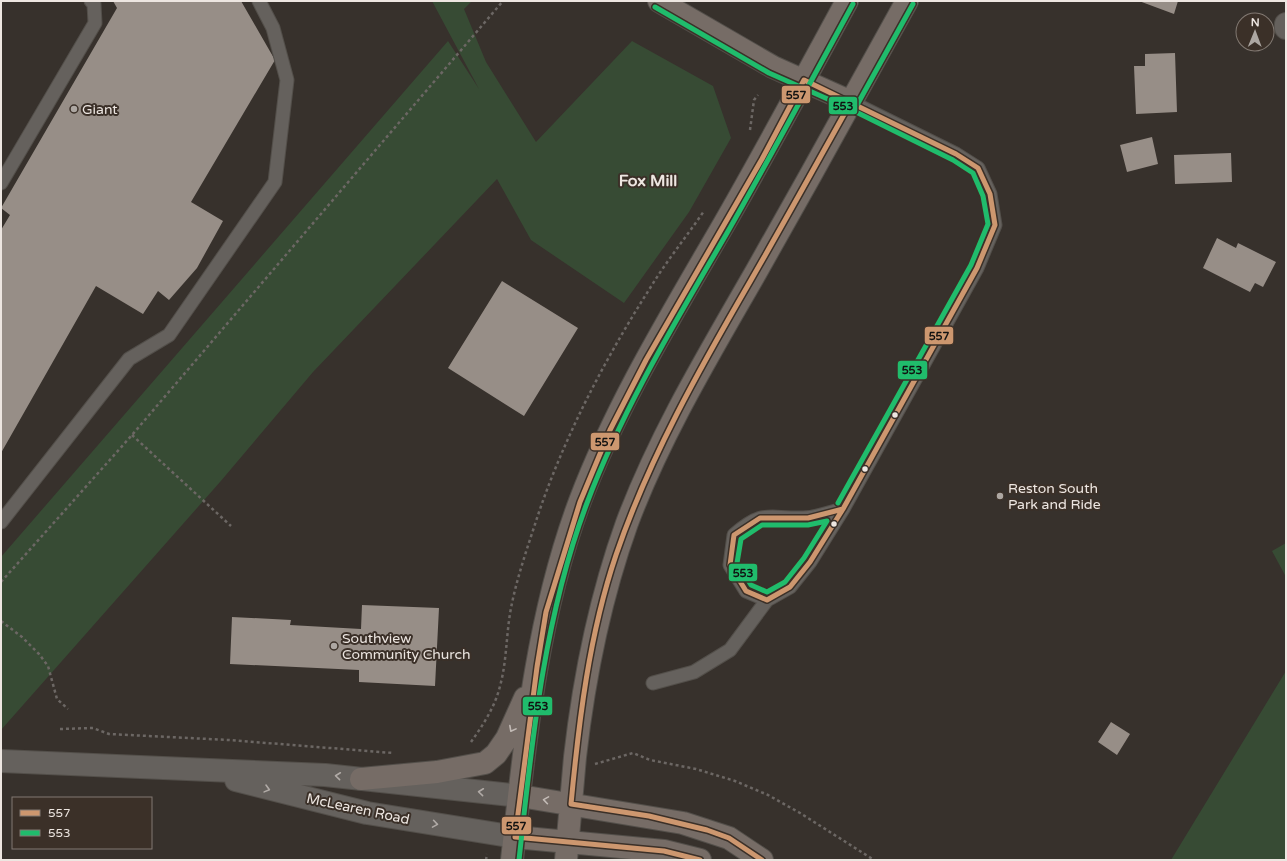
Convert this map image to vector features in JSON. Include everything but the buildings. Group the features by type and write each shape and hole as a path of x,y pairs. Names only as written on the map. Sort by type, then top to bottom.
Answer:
{"main road":[{"path":"659,1 729,43 774,67 851,102"},
{"path":"512,860 537,667 546,612 580,502 610,430 646,360 762,159 847,1"},
{"path":"567,851 574,772 586,685 602,604 627,524 654,457 692,384 907,1"},
{"path":"362,778 466,768 485,763 507,738 517,719 537,667"},
{"path":"520,796 649,816 707,830 729,838 762,860"},
{"path":"515,836 567,851 664,851 700,860"}],"street":[{"name":"McLearen Road","path":"1,760 325,775 520,796"},
{"name":"McLearen Road","path":"203,770 268,789 367,812 515,836"}],"lane":[{"path":"1,183 95,23 94,4 91,1"},
{"path":"1,522 129,359 169,335 274,182 287,80 273,28 259,1"},
{"path":"653,682 694,672 730,650 767,600 790,587 810,562 843,509 977,268 995,225 990,194 978,168 956,154 851,102"},
{"path":"767,600 746,591 730,565 734,535 750,522 770,516 805,518 843,509"}],"path":[{"path":"1,582 132,435 503,1"},
{"path":"748,134 751,128 754,100 758,95"},
{"path":"466,748 484,724 500,686 509,622 515,594 538,516 560,457 600,375 627,326 652,284 706,208"},
{"path":"132,435 231,526"},
{"path":"1,621 22,637 40,654 48,666 56,699 68,709"},
{"path":"60,729 93,728 110,734 228,740 394,753"},
{"path":"471,742 490,758"},
{"path":"574,772 633,753 650,760 722,777 768,795 800,813 874,860"}],"green space":[{"path":"432,1 472,1 464,9 486,62 536,142 632,41 713,86 731,138 689,212 624,303 531,240 497,179 313,372 220,482 1,730 1,557 448,41 479,89"},
{"path":"1286,543 1286,577 1272,551"},
{"path":"1286,671 1286,860 1171,860"}],"transit line":[{"name":"553","path":"519,860 535,724 550,634 572,546 587,503 617,433 651,365 759,176 853,4"},
{"name":"553","path":"857,105 913,4"},
{"name":"553","path":"655,7 769,73 848,108 953,160 973,173 983,196 988,224 971,265 838,503"},
{"name":"557","path":"700,860 664,851 515,837 537,667 546,612 580,502 610,430 646,360 762,159 804,80 956,154 978,168 990,194 995,225 977,268 843,509"},
{"name":"557","path":"762,860 729,838 707,830 649,816 571,804 578,741 586,678 599,616 616,555 644,483 677,414 713,346 851,102"},
{"name":"557","path":"843,509 810,562 790,587 767,600 746,591 730,565 734,535 760,518 808,518 843,509"},
{"name":"553","path":"827,521 804,558 785,582 767,592 751,585 737,563 741,539 762,525 808,525 827,521"}],"place":[{"name":"Giant","path":"74,109"},
{"name":"Reston South Park and Ride","path":"1000,496"},
{"name":"Southview Community Church","path":"334,646"}],"district":[{"name":"Fox Mill","path":"648,181"}]}
